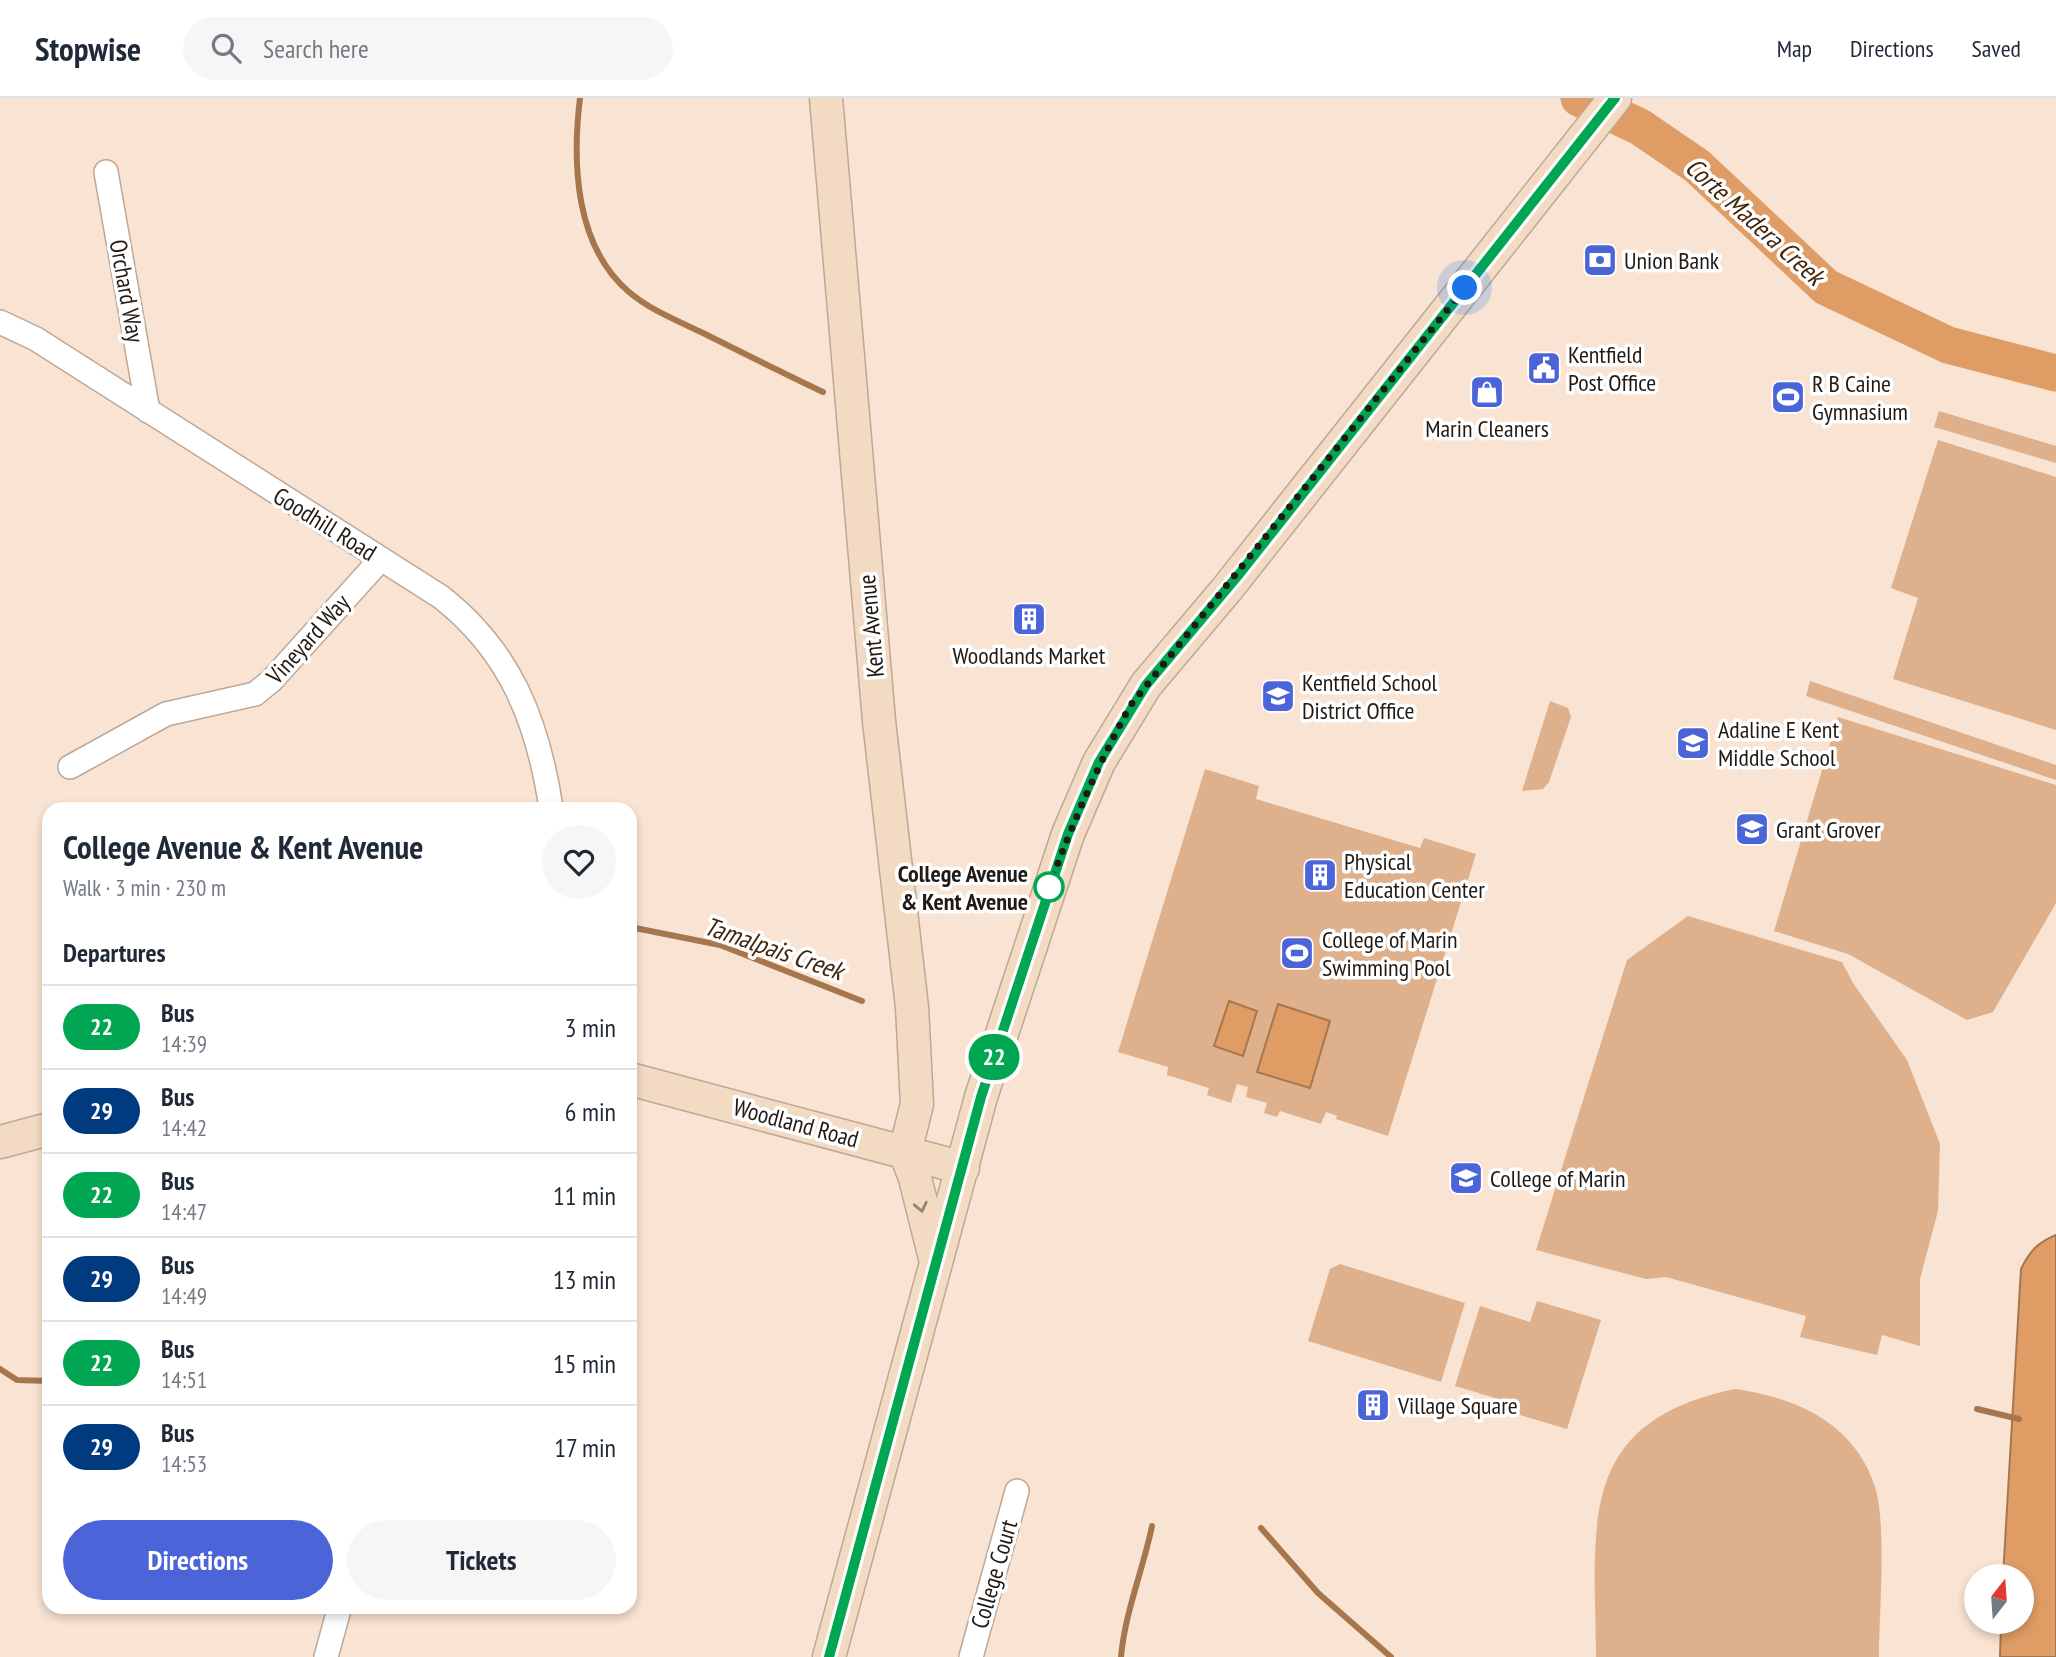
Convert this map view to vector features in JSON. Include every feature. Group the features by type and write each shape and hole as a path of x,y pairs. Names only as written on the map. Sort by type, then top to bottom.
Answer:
{"main road":[{"name":"Kent Avenue","path":"826,98 879,721 912,1007 917,1104 905,1152"},
{"path":"829,1657 981,1097 1068,834 1099,762 1130,706 1606,109"},
{"name":"Woodland Road","path":"637,1081 963,1168"},
{"path":"0,1142 42,1131"},
{"path":"905,1152 915,1178 936,1262"}],"street":[{"name":"Orchard Way","path":"106,172 148,411"},
{"name":"Goodhill Road","path":"0,321 36,339 441,597 488,639 519,692 539,751 550,802"},
{"name":"Vineyard Way","path":"70,767 166,714 255,694 272,680 381,559"},
{"name":"College Court","path":"971,1657 1017,1491"},
{"path":"326,1657 338,1614"}],"shaded area":[{"path":"1939,411 2056,446 2056,463 1934,427"},
{"path":"1938,440 2056,477 2056,730 1893,679 1918,598 1891,588"},
{"path":"1810,681 2056,765 2056,780 1806,696"},
{"path":"1550,701 1568,708 1571,717 1549,782 1543,789 1522,791"},
{"path":"1838,717 2056,785 2056,903 1993,1012 1967,1020 1848,954 1774,931"},
{"name":"College of Marin Swimming Pool","path":"1205,769 1259,786 1256,799 1420,848 1424,838 1476,854 1388,1136 1336,1119 1337,1116 1326,1112 1321,1124 1280,1111 1277,1117 1264,1113 1267,1103 1246,1097 1248,1087 1237,1084 1231,1103 1207,1095 1209,1088 1167,1075 1168,1067 1118,1052"},
{"path":"1688,916 1842,962 1853,983 1907,1060 1940,1144 1938,1211 1920,1279 1920,1346 1882,1335 1877,1355 1800,1337 1806,1316 1666,1277 1646,1279 1536,1250 1627,960"},
{"path":"1229,1001 1257,1011 1243,1056 1214,1046"},
{"path":"1278,1004 1330,1021 1310,1088 1257,1072"},
{"path":"2056,1235 2056,1657 2000,1657 2001,1634 2034,1634 2034,1564 2004,1564 2021,1269 2035,1248"},
{"path":"1340,1264 1465,1303 1441,1382 1308,1341 1330,1269"},
{"path":"1537,1301 1601,1320 1567,1429 1503,1410 1505,1401 1455,1386 1480,1306 1530,1322"},
{"path":"1735,1389 1779,1399 1820,1417 1838,1430 1866,1465 1875,1487 1881,1524 1879,1657 1596,1657 1597,1523 1605,1486 1620,1453 1646,1426 1683,1405"}],"waterway":[{"path":"580,98 577,149 581,202 597,251 611,273 629,292 655,310 823,392"},
{"name":"Corte Madera Creek","path":"1579,98 1640,127 1697,166 1826,287 1948,345 2056,373"},
{"name":"Tamalpais Creek","path":"637,928 720,945 862,1001"},
{"name":"Tamalpais Creek","path":"0,1369 17,1380 42,1381"},
{"path":"1977,1409 2019,1419"},
{"name":"Tamalpais Creek","path":"1121,1657 1126,1624 1152,1526"},
{"path":"1261,1528 1318,1593 1391,1657"}],"bus line":[{"name":"22","path":"829,1657 981,1097 1037,922 1068,834 1099,762 1130,706 1146,685 1240,573 1615,98"}],"place":[{"name":"Union Bank","path":"1600,260"},
{"name":"Kentfield Post Office","path":"1544,368"},
{"name":"Marin Cleaners","path":"1487,392"},
{"name":"R B Caine Gymnasium","path":"1788,397"},
{"name":"Woodlands Market","path":"1029,619"},
{"name":"Kentfield School District Office","path":"1278,696"},
{"name":"Adaline E Kent Middle School","path":"1693,743"},
{"name":"Grant Grover","path":"1752,829"},
{"name":"Physical Education Center","path":"1320,875"},
{"name":"College Avenue & Kent Avenue","path":"1049,887"},
{"name":"College of Marin Swimming Pool","path":"1297,953"},
{"name":"College of Marin","path":"1466,1178"},
{"name":"Village Square","path":"1373,1405"}],"route":[{"path":"1049,887 1099,762 1130,706 1240,573 1465,288"}]}
